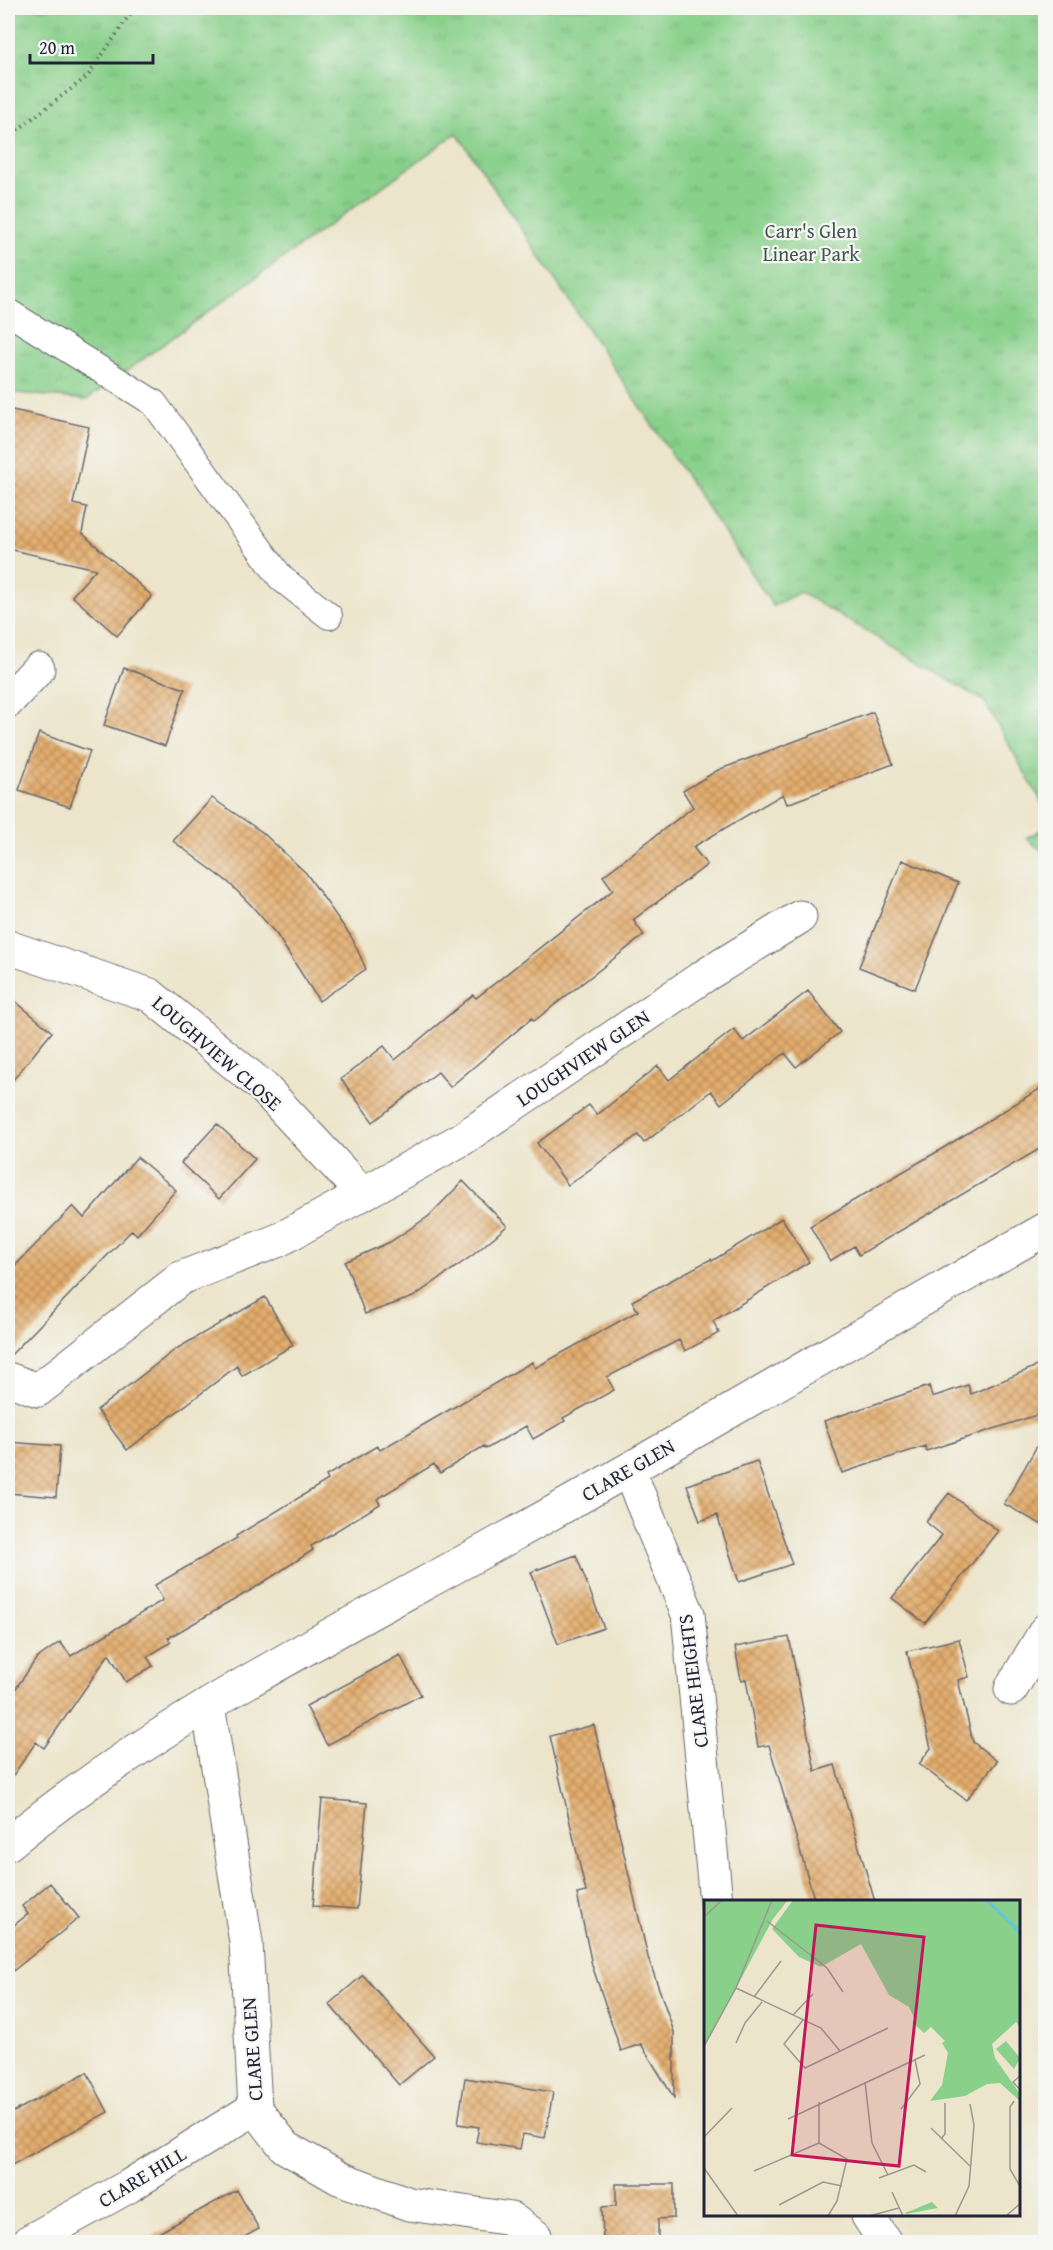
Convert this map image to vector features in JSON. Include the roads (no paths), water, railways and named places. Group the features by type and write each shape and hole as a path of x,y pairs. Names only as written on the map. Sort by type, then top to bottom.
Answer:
{"street":[{"path":"8,701 38,669"},
{"name":"LOUGHVIEW GLEN","path":"8,1379 38,1390 181,1278 279,1240 462,1139 704,976 800,917"},
{"name":"LOUGHVIEW CLOSE","path":"8,947 150,995 262,1086 363,1194"},
{"name":"CLARE GLEN","path":"8,1844 65,1797 208,1705 629,1471 1046,1229"},
{"name":"CLARE HEIGHTS","path":"629,1471 688,1614 716,1900"},
{"path":"1011,1689 1046,1630"},
{"name":"CLARE GLEN","path":"208,1705 246,1942 255,2108 285,2147 339,2178 409,2204 511,2219 535,2236 536,2242"},
{"name":"CLARE HILL","path":"28,2242 129,2186 255,2108"},
{"path":"869,2217 885,2242"}],"lane":[{"path":"8,312 154,403 281,578 329,616"}],"park label":[{"name":"Carr's Glen Linear Park","path":"811,242"}]}
